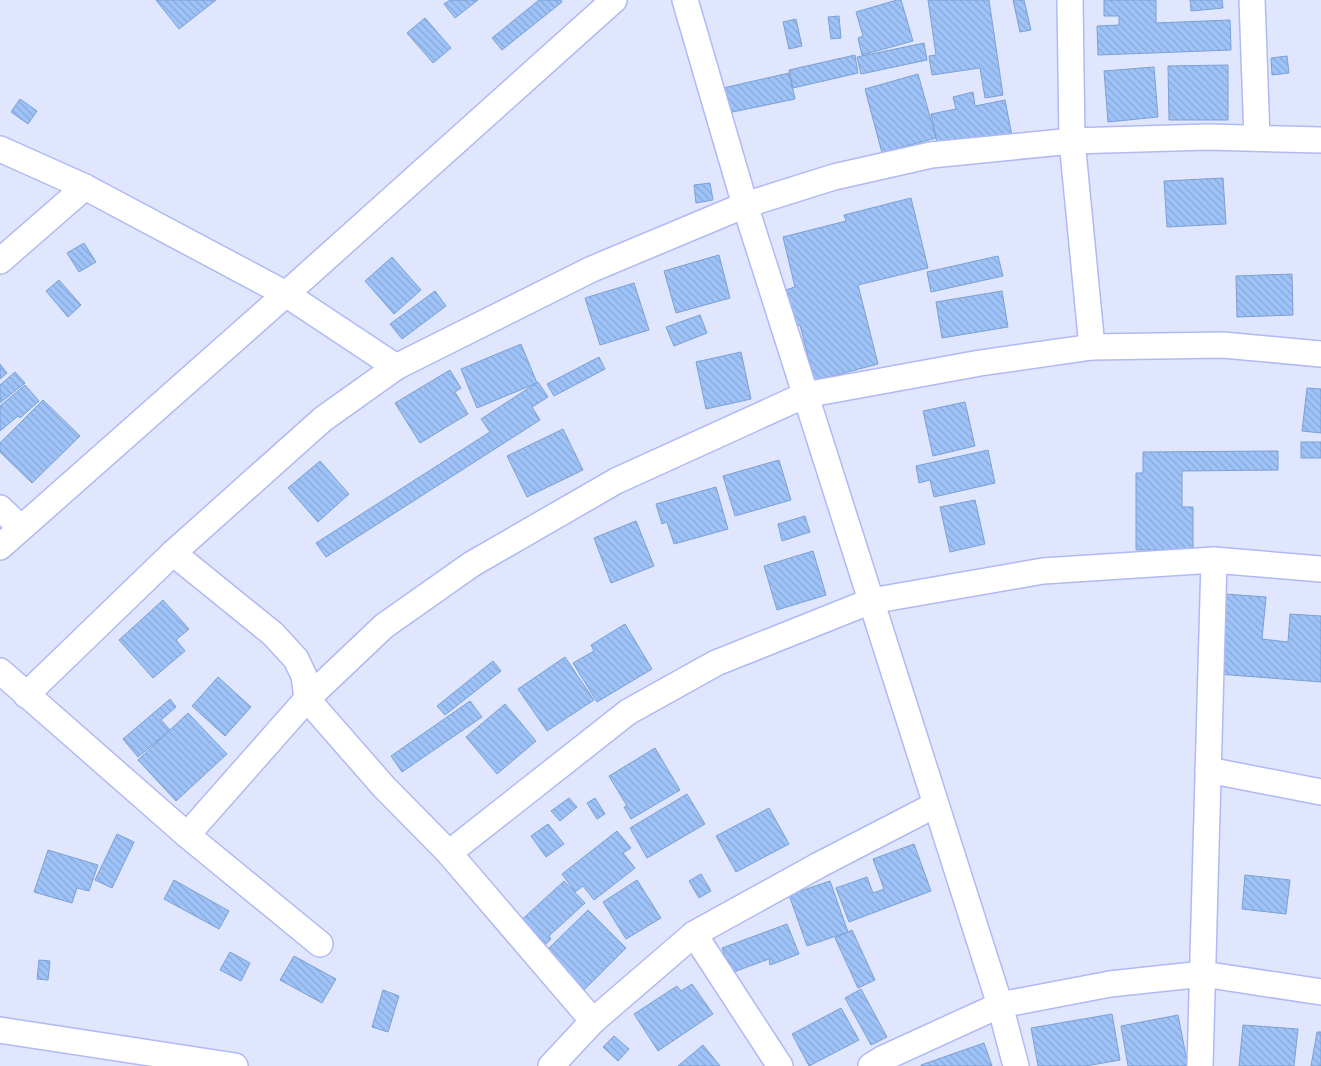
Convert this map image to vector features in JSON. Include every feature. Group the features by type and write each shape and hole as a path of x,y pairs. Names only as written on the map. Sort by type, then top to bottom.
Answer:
{"street":[{"path":"0,547 614,0"},
{"path":"685,0 745,205 1000,1005 1016,1066"},
{"path":"1070,0 1072,141 1092,347"},
{"path":"1252,0 1257,138"},
{"path":"26,695 173,553 323,419 396,367 592,269 745,205 834,177 931,155 1072,141 1208,136 1321,140"},
{"path":"0,149 85,187 286,294 396,367"},
{"path":"0,262 85,187"},
{"path":"187,835 307,699 384,626 472,564 616,480 805,395 980,363 1092,347 1223,345 1321,354"},
{"path":"0,508 21,528"},
{"path":"173,553 273,634 296,660 304,676 307,699 384,787 448,853 593,1020"},
{"path":"1200,1066 1214,560"},
{"path":"448,853 628,712 716,662 871,601 1043,571 1214,560 1321,569"},
{"path":"0,671 187,835 320,944"},
{"path":"1208,770 1321,792"},
{"path":"551,1066 593,1020 694,934 935,805"},
{"path":"694,934 780,1066"},
{"path":"871,1066 884,1058 1000,1005 1110,984 1203,974 1321,992"},
{"path":"0,1030 235,1066"}],"building":[{"path":"156,0 216,0 179,29"},
{"path":"450,0 478,0 455,18 444,4"},
{"path":"539,0 561,0 562,2 502,50 492,38"},
{"path":"901,0 913,41 862,55 858,38 863,36 856,12"},
{"path":"928,0 989,0 1003,95 985,98 980,68 932,75 929,56 936,55"},
{"path":"1013,0 1024,0 1031,30 1020,32"},
{"path":"1104,0 1156,0 1156,23 1230,20 1231,50 1098,55 1097,26 1119,25 1119,16 1104,16"},
{"path":"1190,0 1222,0 1223,8 1191,11"},
{"path":"839,16 841,38 831,39 828,17"},
{"path":"425,18 451,48 433,63 407,33"},
{"path":"796,19 802,46 789,49 783,22"},
{"path":"924,43 927,60 861,74 857,57"},
{"path":"855,55 858,73 793,88 789,70"},
{"path":"1287,56 1289,73 1272,75 1271,58"},
{"path":"1228,65 1228,120 1169,120 1168,66"},
{"path":"1154,67 1158,117 1108,122 1104,71"},
{"path":"789,73 795,99 728,113 723,88"},
{"path":"918,74 936,138 882,153 865,89"},
{"path":"973,92 975,106 1005,100 1013,141 940,156 931,114 956,109 953,97"},
{"path":"20,99 37,111 28,124 11,112"},
{"path":"1223,178 1226,224 1167,227 1164,181"},
{"path":"710,183 713,200 696,203 694,185"},
{"path":"911,198 928,268 858,285 878,364 814,381 800,325 791,327 782,291 795,287 783,237 846,221 844,215"},
{"path":"84,243 96,262 79,272 67,253"},
{"path":"719,255 730,298 676,313 664,271"},
{"path":"998,256 1003,276 931,292 927,272"},
{"path":"392,257 421,290 394,314 365,281"},
{"path":"1292,274 1293,315 1237,317 1236,276"},
{"path":"59,280 81,305 68,317 46,291"},
{"path":"634,283 649,330 600,345 585,298"},
{"path":"435,291 446,306 402,339 390,324"},
{"path":"1002,291 1008,327 942,338 936,302"},
{"path":"700,315 707,333 674,346 666,327"},
{"path":"521,344 537,383 477,408 461,369"},
{"path":"741,352 751,399 706,409 696,362"},
{"path":"599,357 605,369 554,396 547,384"},
{"path":"0,364 7,373 0,379"},
{"path":"450,370 461,388 455,392 468,414 420,443 395,403"},
{"path":"15,372 25,383 0,403 0,385"},
{"path":"538,382 548,397 532,407 540,420 326,557 316,543 490,432 481,419"},
{"path":"25,385 39,401 20,418 18,416 0,431 0,406"},
{"path":"1307,388 1321,389 1321,433 1302,431"},
{"path":"43,400 80,436 32,483 0,452 0,443"},
{"path":"965,402 975,446 933,456 923,411"},
{"path":"563,429 583,470 527,497 507,456"},
{"path":"1301,442 1321,442 1321,458 1301,458"},
{"path":"988,450 995,483 934,497 930,480 919,483 916,466"},
{"path":"1278,451 1278,470 1182,471 1182,507 1193,507 1193,550 1136,550 1136,473 1143,473 1143,452"},
{"path":"779,460 791,500 735,516 723,476"},
{"path":"320,461 349,494 318,522 288,488"},
{"path":"716,487 728,529 674,544 667,522 662,524 656,504"},
{"path":"975,500 985,544 950,552 940,507"},
{"path":"805,516 810,532 782,541 778,524"},
{"path":"636,521 654,566 611,583 594,538"},
{"path":"813,551 826,595 777,610 764,566"},
{"path":"1225,594 1266,597 1262,639 1288,642 1290,614 1321,616 1321,682 1218,674"},
{"path":"163,600 189,629 176,640 185,651 153,678 119,640"},
{"path":"625,624 652,669 597,702 573,663 594,651 591,645"},
{"path":"565,657 594,700 547,731 518,689"},
{"path":"493,661 501,671 445,715 437,706"},
{"path":"218,677 251,707 225,736 192,706"},
{"path":"170,699 176,707 161,720 170,730 138,757 123,739"},
{"path":"470,701 482,717 402,772 391,756"},
{"path":"505,704 536,741 497,774 466,737"},
{"path":"188,713 227,754 176,801 138,760"},
{"path":"655,748 680,790 631,819 624,807 627,806 609,776"},
{"path":"687,794 705,824 647,858 630,828"},
{"path":"569,798 577,807 560,821 551,811"},
{"path":"595,798 605,814 597,819 587,803"},
{"path":"769,808 789,844 736,872 716,836"},
{"path":"548,824 564,844 546,857 531,836"},
{"path":"617,831 631,848 623,853 635,868 594,900 583,886 575,892 562,874"},
{"path":"117,834 134,842 112,888 95,880"},
{"path":"914,844 931,891 849,922 836,888 867,877 873,893 884,889 873,859"},
{"path":"48,850 98,865 89,891 77,888 72,903 34,892"},
{"path":"701,874 711,891 699,898 689,881"},
{"path":"1245,875 1290,880 1286,914 1242,909"},
{"path":"174,880 229,911 219,929 164,899"},
{"path":"637,880 661,918 626,939 603,902"},
{"path":"564,881 585,903 549,936 551,939 539,950 516,925"},
{"path":"830,881 848,932 807,946 789,895"},
{"path":"588,910 626,948 582,992 544,953"},
{"path":"787,924 799,954 770,965 769,959 731,973 722,948"},
{"path":"852,930 875,980 858,988 835,938"},
{"path":"230,952 250,963 241,981 220,970"},
{"path":"294,956 336,979 322,1003 280,980"},
{"path":"39,960 50,961 48,980 37,979"},
{"path":"692,984 713,1014 658,1051 634,1014 677,986 681,991"},
{"path":"861,989 887,1037 871,1045 845,998"},
{"path":"383,990 399,996 388,1032 372,1027"},
{"path":"841,1008 859,1040 809,1066 792,1034"},
{"path":"1112,1014 1120,1060 1086,1066 1038,1066 1031,1028"},
{"path":"1178,1015 1188,1066 1128,1066 1121,1026"},
{"path":"1243,1025 1298,1029 1294,1066 1239,1066"},
{"path":"1317,1032 1321,1032 1321,1066 1311,1066"},
{"path":"614,1036 629,1049 618,1061 603,1047"},
{"path":"984,1043 992,1066 921,1066 921,1065"},
{"path":"703,1045 720,1066 678,1066"}]}
